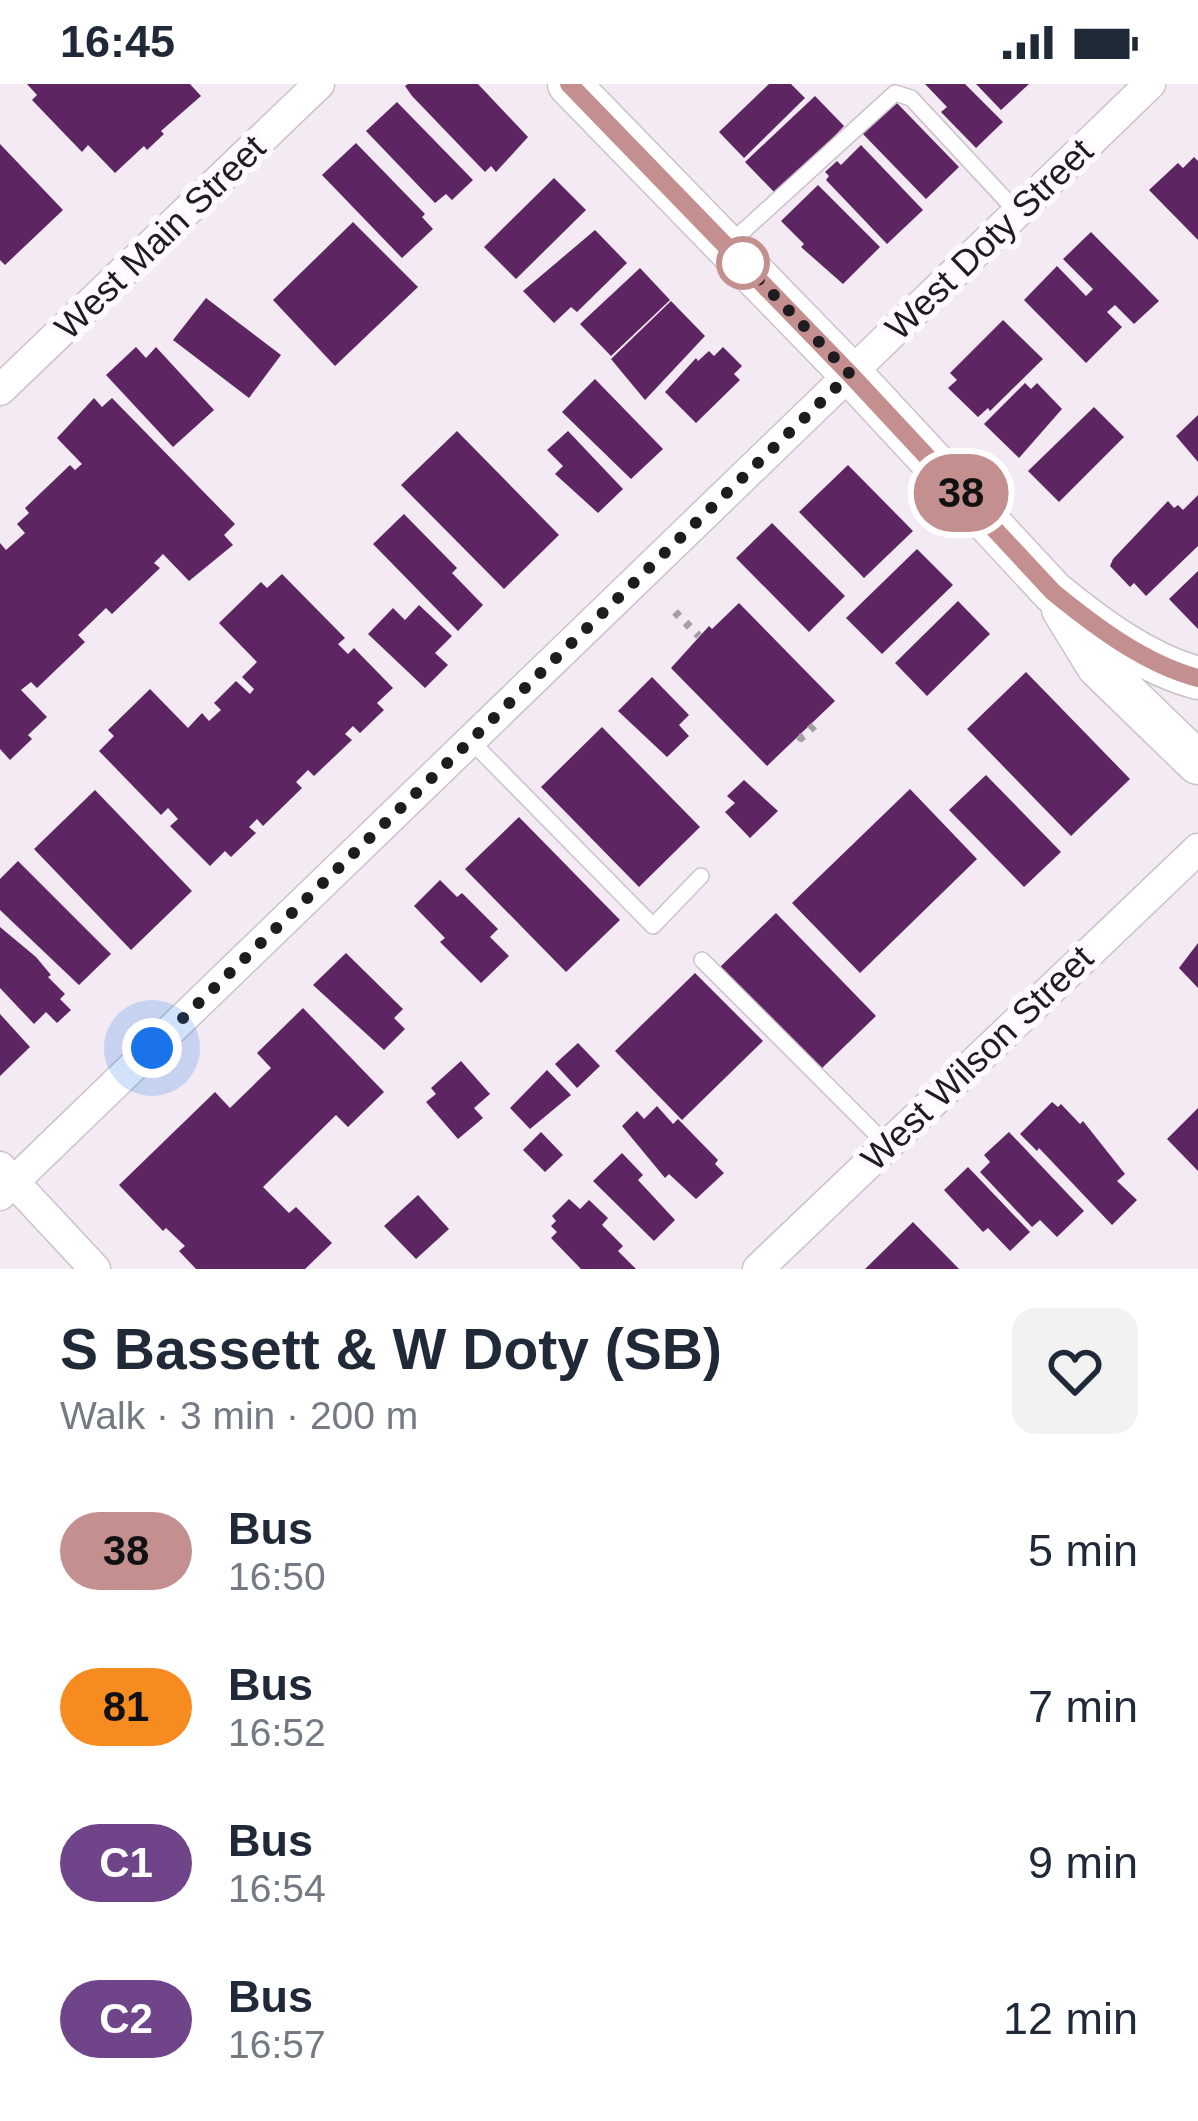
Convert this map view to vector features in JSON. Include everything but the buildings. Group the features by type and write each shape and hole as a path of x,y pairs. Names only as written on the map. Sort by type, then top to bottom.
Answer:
{"street":[{"name":"West Main Street","path":"0,390 319,84"},
{"path":"569,84 1053,592 1090,622 1160,664 1198,678"},
{"name":"West Doty Street","path":"5,1181 1150,84"},
{"path":"1053,592 1098,666 1198,763"},
{"name":"West Wilson Street","path":"758,1269 1198,849"},
{"path":"5,1181 95,1269"}],"lane":[{"path":"727,247 895,93 911,98 1018,212"},
{"path":"470,740 653,926 701,876"},
{"path":"702,960 887,1144"}],"path":[{"path":"675,612 699,636"},
{"path":"799,736 818,722"}],"bus line":[{"name":"38","path":"569,84 1053,592 1090,622 1160,664 1198,678"}],"route":[{"path":"152,1048 850,374 743,263"}]}
